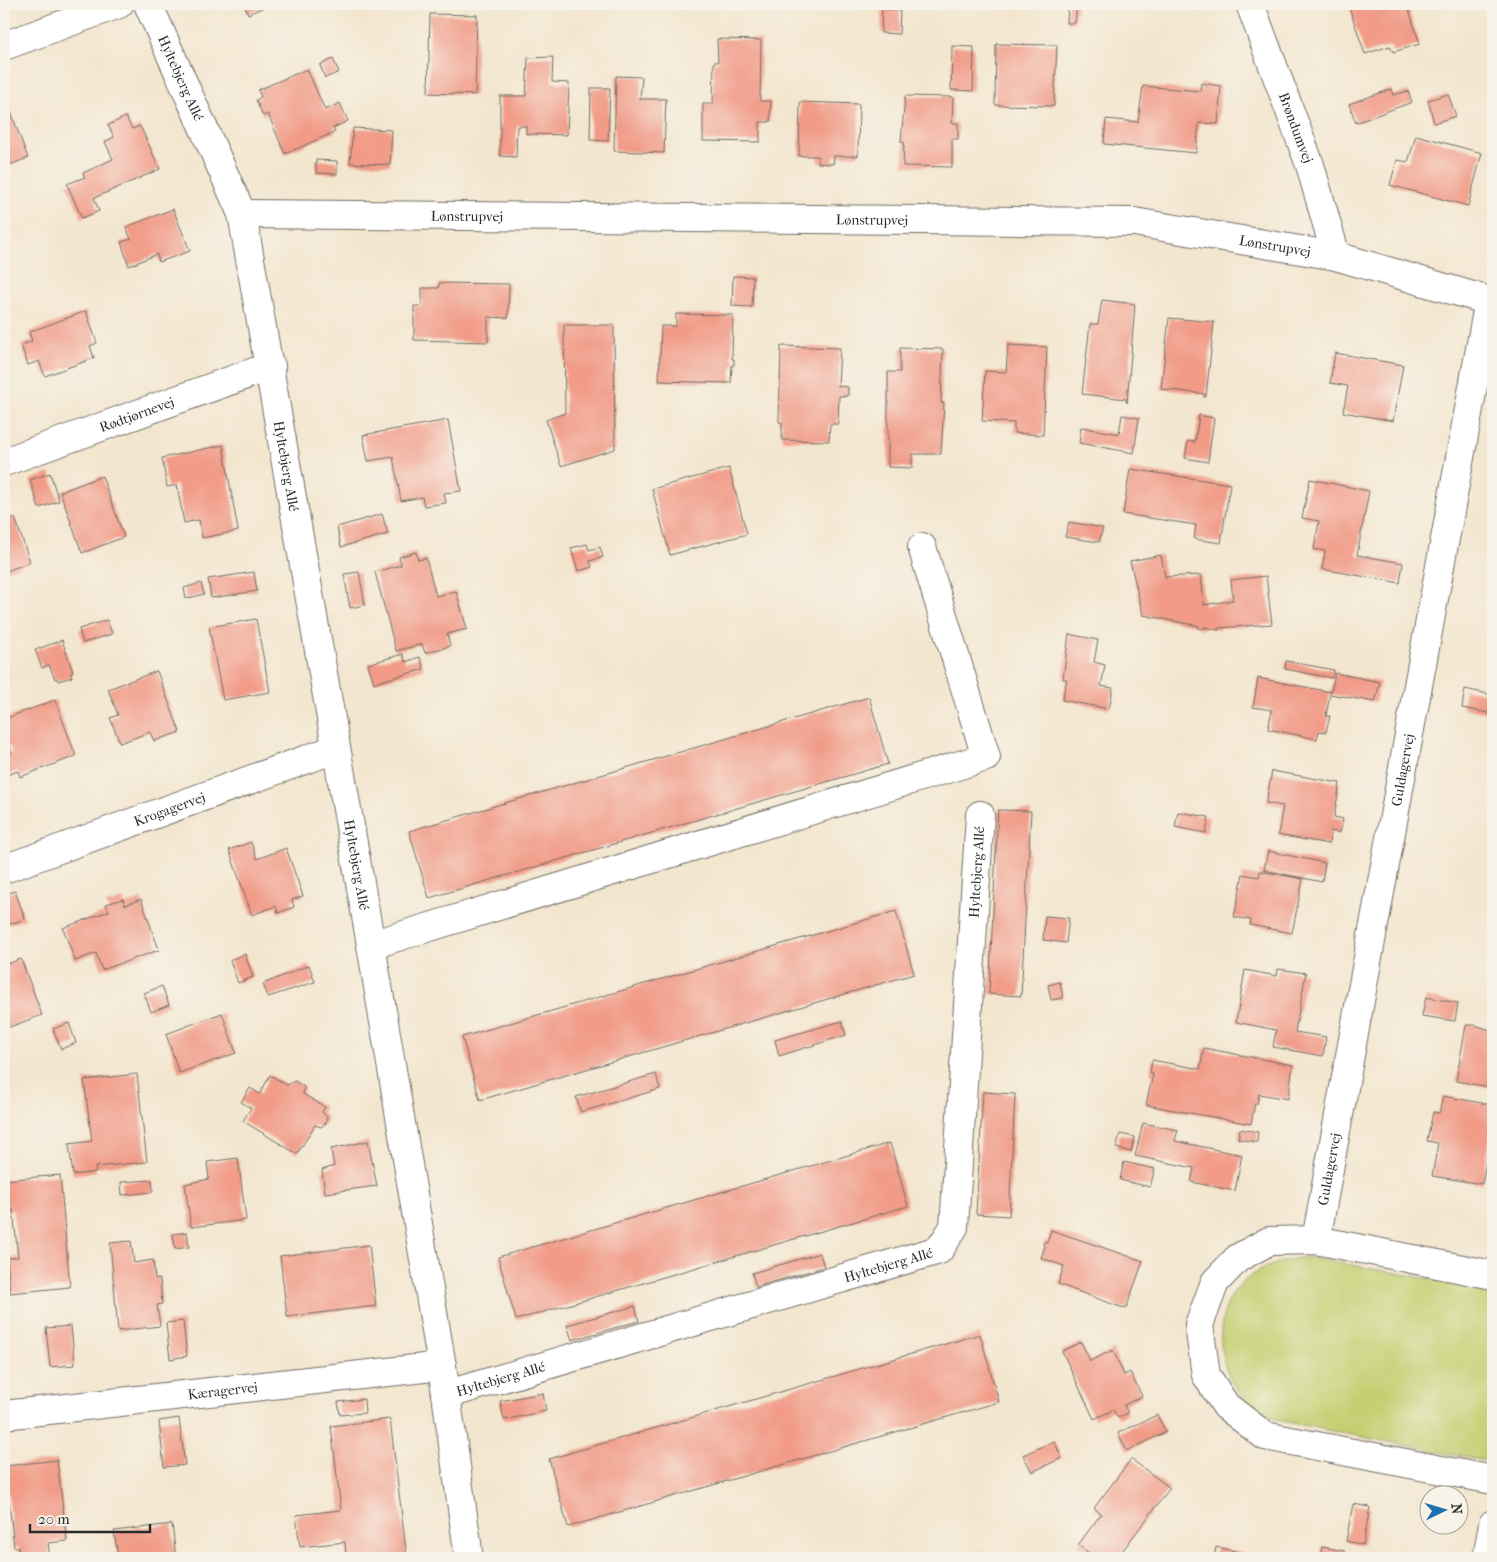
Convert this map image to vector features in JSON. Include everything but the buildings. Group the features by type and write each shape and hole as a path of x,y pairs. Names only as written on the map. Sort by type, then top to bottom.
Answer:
{"street":[{"path":"4,46 119,4"},
{"name":"Hyltebjerg Allé","path":"148,4 242,214 371,945 442,1366 469,1558"},
{"name":"Brøndumvej","path":"1250,4 1310,165 1336,256"},
{"name":"Lønstrupvej","path":"242,214 1134,222 1336,256 1491,301"},
{"name":"Guldagervej","path":"1316,1240 1491,301"},
{"name":"Rødtjørnevej","path":"4,462 270,366"},
{"path":"371,945 986,757 922,547"},
{"name":"Krogagervej","path":"4,869 335,749"},
{"name":"Hyltebjerg Allé","path":"445,1395 939,1250 954,1227 980,815"},
{"path":"1493,1275 1316,1240 1269,1241 1238,1258 1215,1282 1199,1325 1206,1375 1226,1406 1265,1436 1493,1480"},
{"name":"Kæragervej","path":"4,1415 442,1366"},
{"path":"1487,1558 1493,1524"}],"green space":[{"path":"1306,1257 1493,1290 1493,1455 1490,1459 1480,1460 1281,1421 1256,1408 1243,1397 1227,1372 1221,1341 1225,1311 1231,1297 1240,1285 1262,1269 1279,1262"}]}
